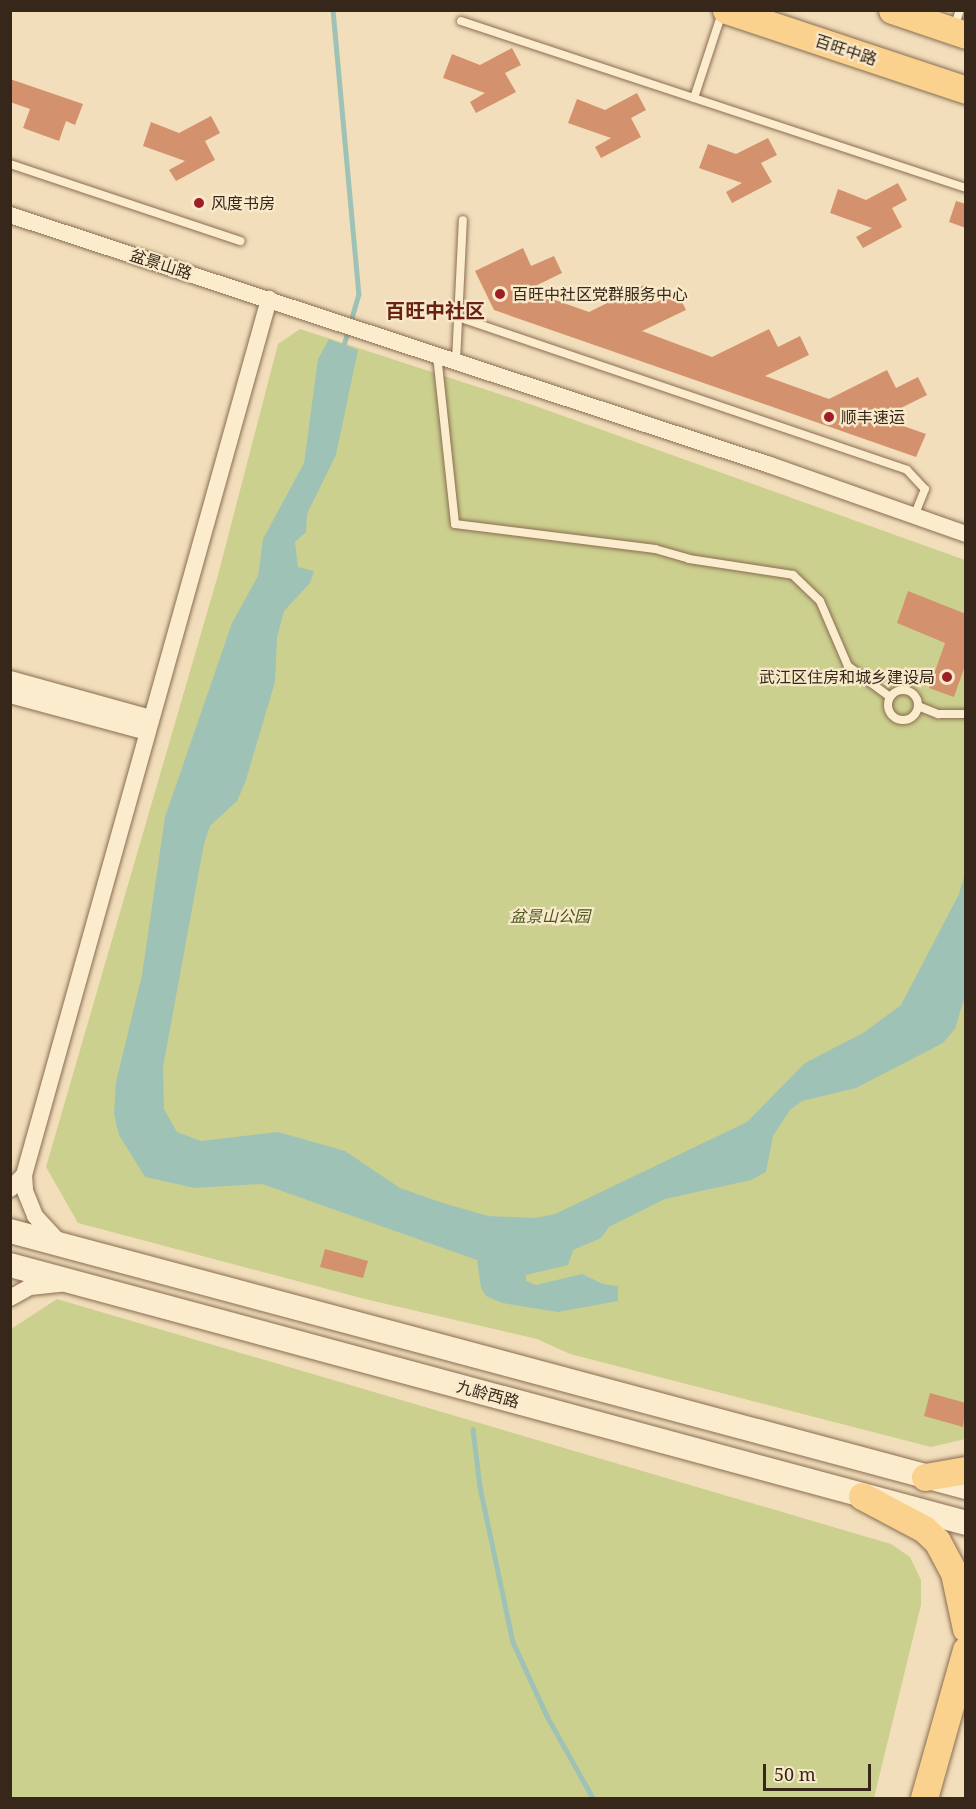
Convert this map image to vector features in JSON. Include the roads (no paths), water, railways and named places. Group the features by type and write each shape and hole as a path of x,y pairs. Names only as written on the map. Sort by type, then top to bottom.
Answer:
{"main road":[{"name":"百旺中路","path":"724,10 966,90"},
{"path":"892,10 960,26"},
{"name":"九龄西路","path":"10,1231 966,1487"},
{"name":"九龄西路","path":"10,1265 862,1496 966,1522"},
{"path":"925,1477 966,1470"},
{"path":"862,1496 924,1529 937,1541 954,1573 966,1629"},
{"path":"924,1798 966,1650"}],"street":[{"name":"盆景山路","path":"10,215 437,354 966,534"},
{"path":"64,1246 35,1216 25,1191 24,1174 269,299"},
{"path":"10,679 149,725"},
{"path":"10,695 149,725"},
{"path":"10,1189 24,1174"},
{"path":"10,1298 44,1284 81,1284"}],"lane":[{"path":"694,98 724,10"},
{"path":"461,21 966,188"},
{"path":"10,164 240,241"},
{"path":"456,361 463,220"},
{"path":"458,318 907,470 925,489 914,516"},
{"path":"437,354 455,524 656,549 689,559 793,575 820,601 840,655 848,666 890,697"},
{"path":"905,690 916,698 918,706 911,717 898,719 888,710 890,697 905,690"},
{"path":"918,706 938,714 966,714"}],"water":[{"path":"329,339 358,350 336,455 307,514 306,532 295,542 298,567 314,571 310,583 284,611 277,638 275,682 245,783 237,801 210,826 204,844 163,1067 164,1109 177,1132 201,1141 278,1132 345,1151 400,1188 443,1203 488,1216 535,1218 555,1214 747,1122 805,1063 863,1033 901,1005 959,894 965,873 965,996 955,1029 943,1043 856,1088 802,1101 790,1110 773,1136 766,1172 751,1180 665,1199 609,1227 601,1238 573,1250 568,1265 526,1275 526,1281 536,1285 582,1274 603,1284 618,1286 618,1301 558,1312 502,1303 486,1296 481,1288 477,1260 262,1184 195,1188 145,1177 119,1135 114,1114 116,1082 142,975 165,817 232,623 258,576 263,539 304,463 318,359"}],"waterway":[{"path":"333,10 359,294 343,349"},
{"path":"473,1429 480,1487 513,1642 547,1716 593,1798"}],"place":[{"name":"风度书房","path":"199,203"},
{"name":"百旺中社区党群服务中心","path":"500,294"},
{"name":"顺丰速运","path":"829,417"},
{"name":"武江区住房和城乡建设局","path":"947,677"}],"district":[{"name":"百旺中社区","path":"435,310"}],"park label":[{"name":"盆景山公园","path":"550,916"}]}
